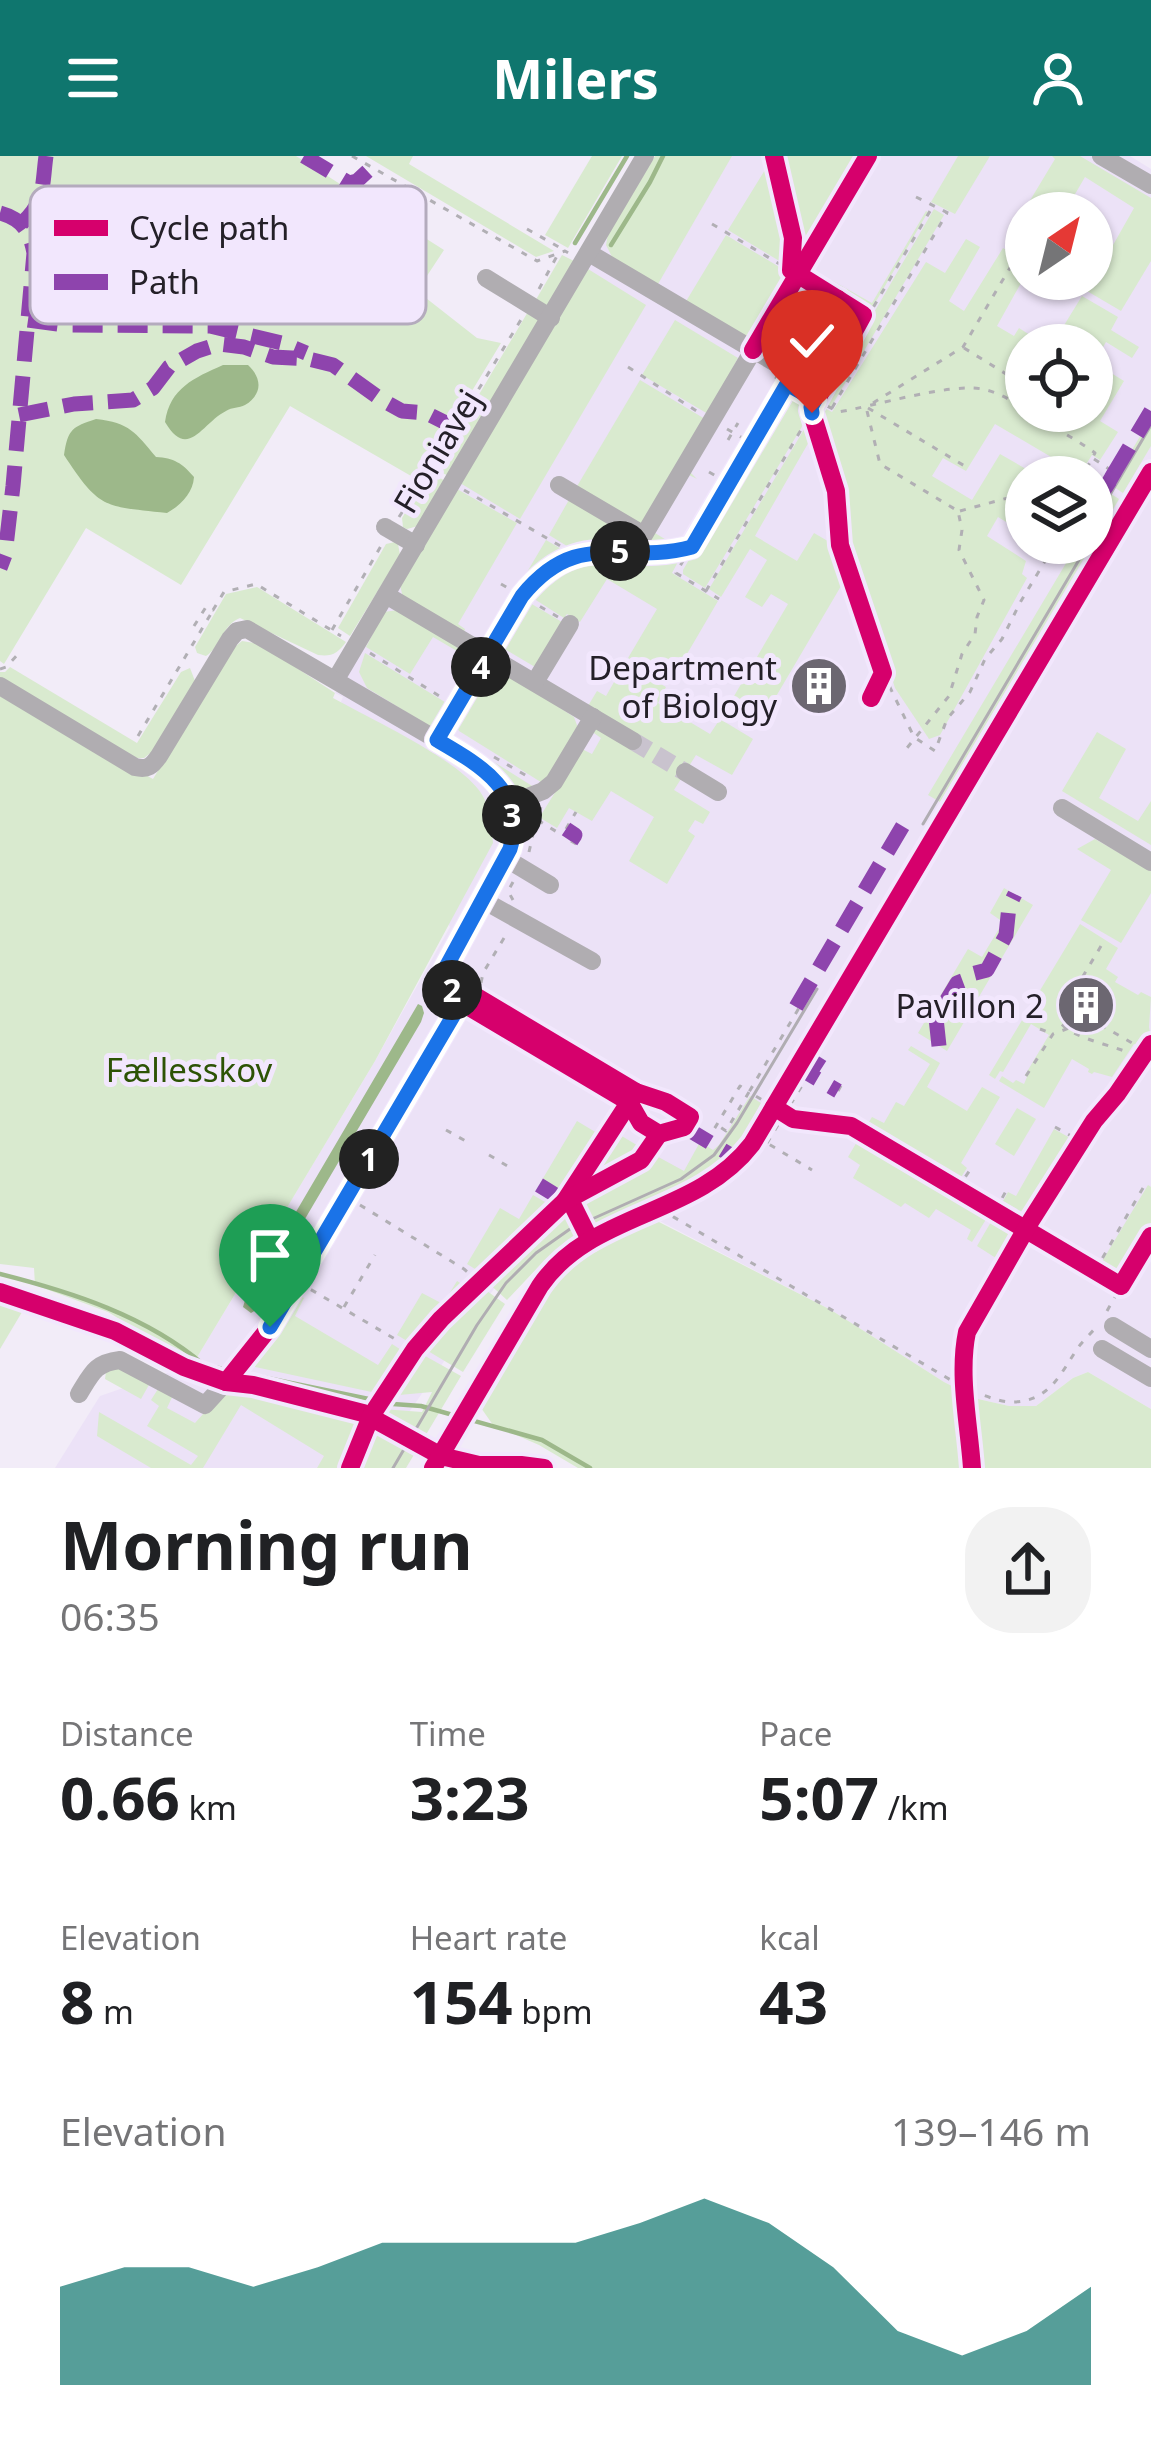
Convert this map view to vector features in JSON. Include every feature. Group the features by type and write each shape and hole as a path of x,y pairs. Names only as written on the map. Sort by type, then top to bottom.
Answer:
{"street":[{"name":"Fioniavej","path":"336,679 645,156"},
{"path":"559,484 644,535 868,156"},
{"path":"1101,156 1151,185"},
{"path":"586,257 753,350 771,368"},
{"path":"486,278 551,318"},
{"path":"686,463 708,474"},
{"path":"386,527 416,545"},
{"path":"386,595 633,741"},
{"path":"535,682 567,622"},
{"path":"0,686 145,769 159,756 230,639 247,629 437,740 497,781 510,805 514,827 510,849 445,969 445,978 472,1004 459,1006 328,1226"},
{"path":"510,805 554,782 593,717"},
{"path":"685,772 718,792"},
{"path":"1062,808 1151,862"},
{"path":"505,858 550,885"},
{"path":"481,899 592,961"},
{"path":"510,1024 528,1035"},
{"path":"546,1046 566,1057"},
{"path":"584,1068 613,1086"},
{"path":"1113,1326 1146,1346 1129,1365"},
{"path":"1102,1349 1151,1378"},
{"path":"79,1394 94,1369 120,1360 205,1405 226,1382"}],"path":[{"path":"352,156 405,186"},
{"path":"916,197 954,216"},
{"path":"426,198 537,261 565,251"},
{"path":"819,412 933,206"},
{"path":"706,591 947,213"},
{"path":"527,229 586,257"},
{"path":"794,247 790,271 861,312 863,318 819,412"},
{"path":"423,480 557,254"},
{"path":"867,407 963,347 1005,276"},
{"path":"775,404 838,298"},
{"path":"791,334 810,346"},
{"path":"963,347 1005,373"},
{"path":"628,367 752,443"},
{"path":"771,368 819,412 958,388 978,388 1005,398"},
{"path":"867,407 968,468"},
{"path":"867,407 880,464 958,511 1005,499"},
{"path":"728,440 738,423"},
{"path":"708,474 723,491 763,424"},
{"path":"1062,432 1093,456"},
{"path":"907,748 949,696 984,600 958,550 962,530 958,511"},
{"path":"680,547 676,573 719,599"},
{"path":"511,615 544,573 572,556 592,551"},
{"path":"876,652 914,737 935,752 947,719 970,692 1043,564"},
{"path":"138,736 224,592 256,584 458,708"},
{"path":"501,584 567,622"},
{"path":"194,626 206,607 213,610"},
{"path":"0,669 22,650"},
{"path":"437,740 471,685"},
{"path":"568,837 575,812"},
{"path":"1101,946 1060,1022 1066,1030 1145,1057"},
{"path":"775,1108 837,1001"},
{"path":"717,1125 726,1131 799,1009"},
{"path":"1026,1076 1053,1034 1085,1015 1145,1057"},
{"path":"812,1170 757,1144 814,1018"},
{"path":"1040,1029 1053,1034"},
{"path":"775,1108 809,1074"},
{"path":"838,1091 843,1082"},
{"path":"707,1141 740,1086 793,1119 808,1121"},
{"path":"1069,1162 1094,1121"},
{"path":"1055,1126 1082,1142"},
{"path":"446,1130 471,1144"},
{"path":"489,1155 514,1170"},
{"path":"957,1189 970,1169"},
{"path":"940,1178 1003,1216 1006,1192"},
{"path":"1121,1286 1086,1265 1148,1181"},
{"path":"346,1197 488,1288"},
{"path":"640,1218 685,1198"},
{"path":"660,1209 1008,1402 1035,1399 1048,1392 1100,1323 1134,1264"},
{"path":"343,1308 375,1255"},
{"path":"297,1282 395,1339"},
{"path":"965,1379 968,1411"}],"shaded area":[{"path":"655,156 1130,156 1151,169 1151,1409 1088,1372 1036,1406 978,1399 831,1310 604,1192 511,1264 374,1468 55,1468 100,1396 193,1364 450,927 341,702 343,697 335,693"},
{"path":"223,365 248,365 258,380 255,396 217,417 195,436 188,439 173,433 165,422 178,392"},
{"path":"96,419 124,426 156,457 186,468 194,477 181,502 167,513 116,506 96,496 64,455 72,430"},
{"path":"418,1004 424,1013 421,1022 292,1241 272,1292 251,1313 243,1307 246,1297"}],"green space":[{"path":"0,156 296,156 343,186 30,186 30,324 426,324 426,298 477,338 501,343 418,480 290,406 181,585 86,528 4,664 0,661"},
{"path":"366,156 413,156 409,164 554,251 536,257 426,192 426,186 416,186"},
{"path":"592,156 622,156 568,248 545,235"},
{"path":"655,156 732,156 658,284 612,257 606,245"},
{"path":"765,156 770,156 789,232 786,265 728,230 768,165"},
{"path":"775,156 861,156 794,269 795,237"},
{"path":"958,156 990,156 955,214 931,202"},
{"path":"1052,156 1080,156 1151,198 1151,261 1121,311 1102,300 1113,300 1113,245 1134,208 1085,177 1076,192 1035,192 1055,159"},
{"path":"934,209 944,215 831,407 822,402"},
{"path":"926,211 871,310 826,288 831,280 872,303"},
{"path":"726,235 788,277 755,332 746,336 685,303"},
{"path":"426,239 444,250 426,277"},
{"path":"966,239 980,247 949,301 964,311 1005,249 1005,300 1012,300 997,326 1005,331 1005,430 995,424 966,471 943,458 932,476 972,500 1000,454 1005,457 1005,521 998,517 987,536 1005,548 1005,564 1025,564 1022,574 1027,578 940,735 929,739 895,688 817,412 819,405 832,412 926,262 945,273"},
{"path":"562,255 574,261 546,310 534,303"},
{"path":"588,269 646,305 520,519 460,483"},
{"path":"1080,300 1089,300 1118,317 1113,326 1065,324"},
{"path":"838,306 852,314 855,326 813,396 792,384 803,365 809,369 821,348 830,353 849,320 835,312"},
{"path":"529,310 541,319 449,476 432,474"},
{"path":"675,320 738,358 708,414 642,375"},
{"path":"1113,331 1139,347 1132,358 1113,346"},
{"path":"1113,374 1124,381 1113,399"},
{"path":"640,380 705,419 642,527 576,488"},
{"path":"789,388 810,401 809,415 705,588 683,570"},
{"path":"1151,418 1151,446 1123,493 1113,482"},
{"path":"809,421 814,433 755,536 797,561 814,533 838,547 844,581 758,727 727,708 788,604 771,594 762,607 745,597 767,560 750,549 721,597 709,589"},
{"path":"1009,432 1118,432 1103,456 1049,456"},
{"path":"690,472 697,479 689,475 655,533 668,541 664,551 606,547 575,551 549,535 570,498 644,542"},
{"path":"440,478 445,481 418,526 403,527 402,518 423,484"},
{"path":"457,489 517,523 458,624 464,632 403,598 400,585"},
{"path":"546,540 570,554 541,571 522,592 517,589"},
{"path":"395,542 400,555 350,636 338,628 386,544"},
{"path":"604,553 675,556 679,560 672,573 718,601 670,683 628,658 657,609 607,579 580,622 567,614 564,618 528,595 562,566"},
{"path":"1066,564 1081,564 940,802 928,795"},
{"path":"257,587 346,642 334,653 318,655 240,618 211,652 206,656 197,653 195,647 226,594"},
{"path":"525,600 562,622 535,667 498,645"},
{"path":"398,610 482,659 479,664 433,637 410,674 366,647 384,612"},
{"name":"Fællesskov","path":"242,641 260,644 335,693 333,698 450,764 486,802 493,843 375,1061 193,1364 108,1312 35,1285 34,1268 0,1264 0,696 153,779 231,650"},
{"path":"365,653 453,707 439,732 367,688 359,672"},
{"path":"488,661 574,717 578,728 544,784 456,725"},
{"path":"625,663 666,687 658,703 710,734 720,719 753,739 732,775 696,755 674,790 710,812 703,824 695,820 688,831 695,836 667,884 629,861 654,817 611,791 592,821 569,808 557,828 541,815 582,749 592,754 601,738 591,731 588,706 597,691 606,696"},
{"path":"10,667 137,743 181,672 190,668 195,681 153,751 136,758 0,677"},
{"path":"450,727 456,738 537,789 520,792 510,786 487,761 445,736"},
{"path":"1097,732 1126,749 1099,798 1138,821 1151,801 1151,845 1062,791"},
{"path":"1095,839 1151,871 1151,893 1121,943 1081,920 1111,870 1077,849"},
{"path":"1004,888 1033,905 947,1051 918,1033 968,949 982,957 1003,922 990,913"},
{"path":"1080,924 1118,948 1106,969 1118,977 1115,982 1151,997 1151,1040 1147,1047 1134,1044 1112,1077 1092,1074 1072,1059 1044,1108 999,1081 1002,1076 1024,1084 1049,1035 1031,1024 1003,1072 995,1079 989,1075"},
{"path":"911,1046 940,1063 927,1087 967,1111 982,1087 1000,1097 961,1163 967,1168 956,1185 935,1171 937,1166 864,1130 872,1117 884,1123 896,1102 904,1106 930,1064 908,1050"},
{"path":"750,1096 761,1103 739,1141 716,1167 664,1200 588,1233 576,1199 642,1163 651,1153 684,1171 700,1142 713,1150 719,1145"},
{"path":"1017,1108 1036,1119 1014,1156 995,1144"},
{"path":"577,1121 597,1133 602,1124 610,1128 563,1193 542,1180"},
{"path":"1054,1129 1072,1139 1033,1203 1031,1217 1003,1201 1008,1192 1016,1196"},
{"path":"615,1132 645,1150 636,1160 577,1190"},
{"path":"861,1135 990,1213 972,1242 967,1239 971,1230 936,1209 929,1218 853,1178 860,1165 848,1157"},
{"path":"1148,1185 1151,1228 1127,1267 1117,1273 1101,1263"},
{"path":"533,1195 552,1206 483,1274 467,1264 500,1208 519,1219"},
{"path":"568,1203 584,1235 541,1264 507,1300 486,1281"},
{"path":"995,1215 1011,1224 1016,1237 1007,1256 1003,1253 999,1260 977,1246"},
{"path":"657,1221 831,1310 978,1399 1036,1406 1088,1372 1151,1409 1151,1468 578,1468 493,1425 479,1405 548,1287 573,1261"},
{"path":"457,1281 468,1288 414,1345 397,1335 422,1293 443,1304"},
{"path":"480,1286 505,1304 463,1372 422,1344"},
{"path":"295,1293 304,1298 295,1316 378,1365 392,1344 406,1353 381,1394 246,1365"},
{"path":"0,1298 25,1307 0,1349"},
{"path":"418,1352 461,1376 421,1443 377,1416 382,1409 422,1412 432,1392 388,1396"},
{"path":"116,1366 174,1393 167,1408 195,1423 229,1385 339,1409 360,1417 364,1425 347,1468 317,1468 324,1456 241,1405 203,1468 151,1468 97,1436 99,1412 191,1465 198,1456 147,1426 159,1406 151,1400 158,1389 150,1383 141,1399 105,1379 106,1372"},
{"path":"375,1423 418,1448 406,1468 354,1468"}],"waterway":[{"path":"575,243 627,156"},
{"path":"611,245 663,156"},
{"path":"0,1274 133,1319 204,1365 421,1406 542,1440 590,1468"}],"tunnel":[{"path":"633,741 685,772"},
{"path":"476,1011 507,1029"},
{"path":"531,1030 549,1040"},
{"path":"569,1052 587,1063"},
{"path":"607,1075 625,1086"}],"tram line":[{"path":"1113,490 1151,425"},
{"path":"923,824 1077,564"},
{"path":"393,1468 506,1283 570,1229 681,1179 714,1155 817,989"}],"marked path":[{"path":"43,186 46,156"},
{"path":"304,156 349,183 371,168"},
{"path":"0,213 24,227 30,238"},
{"path":"22,223 30,214"},
{"path":"0,568 13,486 30,297"},
{"path":"57,324 210,326 306,353"},
{"path":"19,415 74,404 133,400 153,388 169,367 219,344 333,365 402,411 426,413 456,428"},
{"path":"1114,473 1151,411"},
{"path":"1113,492 1137,507"},
{"path":"796,1007 905,822"},
{"path":"566,829 575,835 571,841"},
{"path":"939,1046 936,1018 957,983 987,970 1006,935 1015,894"},
{"path":"820,1057 809,1074 838,1091"},
{"path":"684,1127 739,1160"},
{"path":"539,1185 565,1201 570,1193"}],"cycle path":[{"path":"774,156 793,238 791,270 863,315 811,410 836,491 840,545 883,673 871,698"},
{"path":"753,350 868,156"},
{"path":"226,1382 270,1327 459,1006 445,969 510,849 514,828 506,795 496,782 437,740 522,596 543,574 583,554 691,547 838,299"},
{"path":"433,1468 540,1286 561,1261 615,1227 702,1186 752,1144 1151,472"},
{"path":"445,978 636,1092 690,1117 684,1127 659,1134 641,1123 629,1102 459,1001"},
{"path":"972,1468 964,1382 967,1332 1094,1121 1151,1044"},
{"path":"590,1240 571,1202 565,1201 636,1092"},
{"path":"774,1107 793,1119 851,1126 1121,1286 1151,1236"},
{"path":"350,1468 371,1416 441,1319 565,1201 641,1160 659,1134"},
{"path":"0,1292 115,1331 184,1367 226,1382 363,1413 441,1456 479,1465 544,1468"}],"place":[{"name":"Department of Biology","path":"819,686"},
{"name":"Pavillon 2","path":"1086,1005"}],"route":[{"path":"270,1327 459,1006 445,969 510,849 514,827 510,805 497,781 437,740 522,596 536,579 572,556 692,547 787,384 815,400 812,413"}]}
